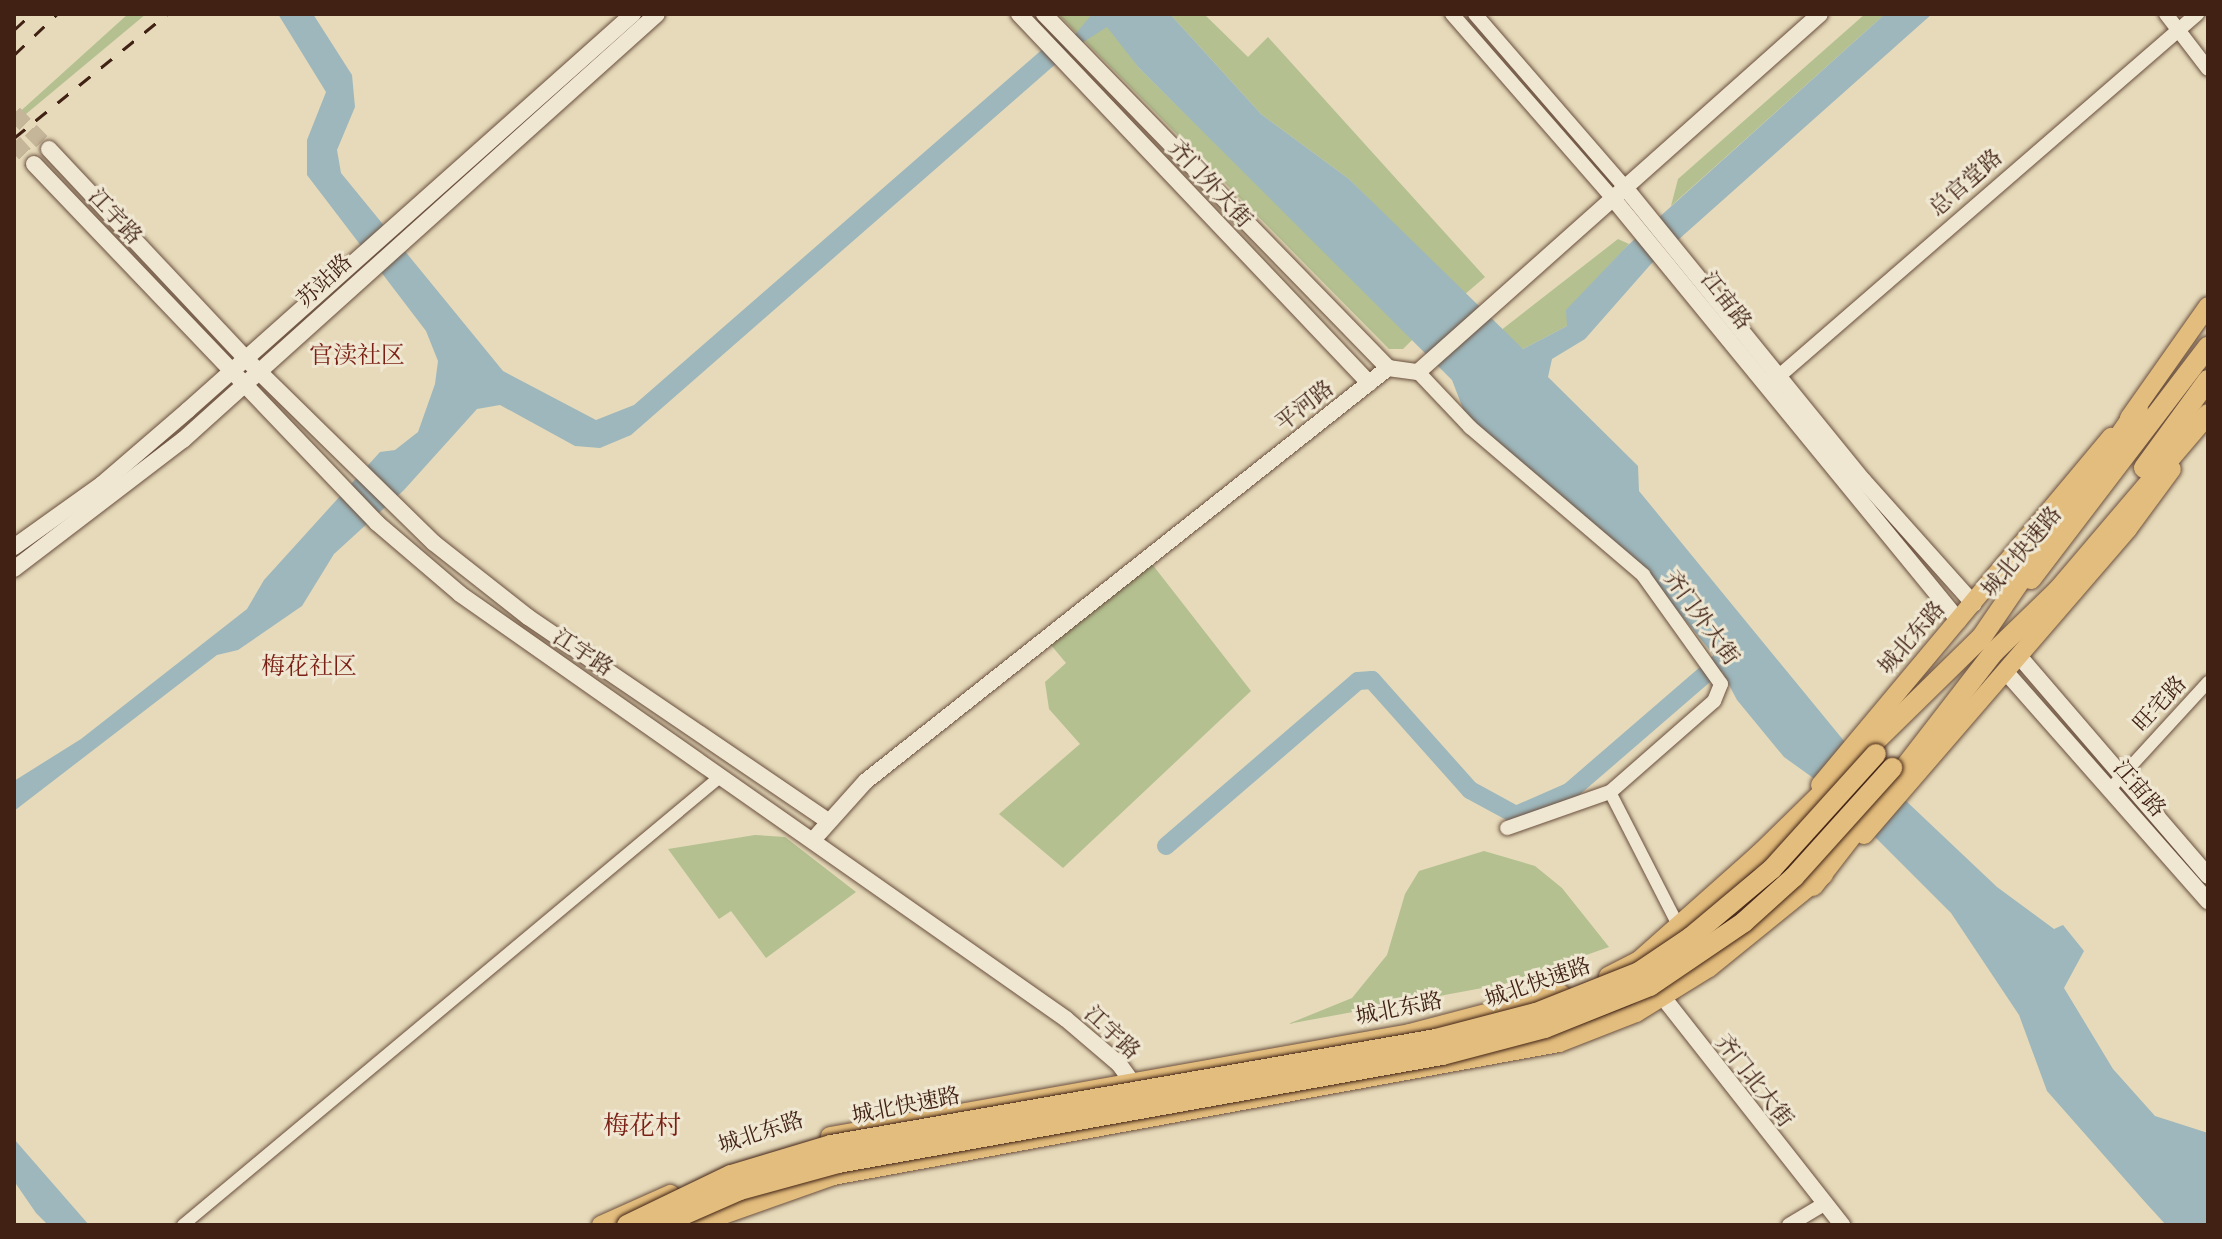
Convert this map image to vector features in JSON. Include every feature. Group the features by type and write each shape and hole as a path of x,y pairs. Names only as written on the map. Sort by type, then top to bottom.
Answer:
{"highway":[{"name":"城北快速路","path":"1988,645 2208,347"},
{"name":"城北快速路","path":"624,1225 658,1217 731,1175 831,1145 1436,1039 1536,1013 1639,972 1691,937 1772,869 1884,761 1988,645 2208,380"},
{"path":"1813,886 1988,645 2138,409"},
{"path":"1754,860 1988,645 2058,590 2208,416"}],"main road":[{"name":"苏站路","path":"14,547 102,484 245,358 358,268 633,14"},
{"name":"苏站路","path":"404,227 657,14"},
{"name":"齐门外大街","path":"1019,14 1369,383"},
{"path":"1388,368 1423,366 1617,190 1820,14"},
{"name":"齐门外大街","path":"1047,17 1388,368"},
{"name":"江宇路","path":"49,149 245,358 395,507 516,608 828,821"},
{"name":"江宇路","path":"34,164 377,523 491,618 1066,1019 1119,1064 1161,1117"},
{"name":"江宙路","path":"1617,190 1974,604"},
{"name":"江宙路","path":"1670,253 1766,388 1959,621"},
{"name":"苏站路","path":"14,569 112,499 244,386 358,268"},
{"name":"城北东路","path":"601,1225 744,1163 833,1135 1132,1083 1523,1007 1638,961 1676,921 1754,860 1811,796 1974,604 2080,470 2138,409 2208,306"},
{"name":"平河路","path":"813,840 866,781 1388,368"},
{"path":"695,1225 833,1176 1559,1043 1662,997 1766,927 1854,847 2128,529 2208,416"},
{"name":"江宙路","path":"2019,656 2208,901"},
{"name":"江宙路","path":"2005,671 2208,876"},
{"name":"齐门北大街","path":"1638,961 1662,997 1842,1225"}],"street":[{"name":"江宙路","path":"1452,14 1617,190"},
{"name":"江宙路","path":"1475,14 1617,190"},
{"path":"2166,14 2208,69"},
{"name":"总官堂路","path":"1766,388 1777,375 2197,14"},
{"name":"齐门外大街","path":"1423,366 1470,427 1643,575 1721,684 1714,701 1610,792"},
{"name":"旺宅路","path":"2115,782 2208,682"},
{"path":"183,1225 721,776"},
{"path":"1507,828 1610,792 1676,921"},
{"path":"1789,1225 1824,1204"}],"green space":[{"path":"128,14 146,14 14,124 14,117"},
{"path":"1058,14 1094,14 1112,29 1139,68 1413,339 1403,349 1389,349"},
{"path":"1170,14 1204,14 1248,57 1268,37 1485,277 1464,295 1349,179 1261,114"},
{"path":"1865,14 1885,14 1671,206 1678,179"},
{"path":"1618,239 1629,244 1567,310 1567,326 1523,349 1500,331"},
{"path":"1152,564 1251,691 1063,868 999,814 1080,744 1049,709 1045,682 1066,663 1051,645"},
{"path":"755,835 785,837 856,892 766,958 731,911 719,919 668,849"},
{"path":"1484,851 1535,866 1562,888 1609,947 1504,984 1288,1024 1352,998 1387,955 1405,894 1419,871"}],"water":[{"path":"278,14 313,14 352,75 355,107 337,150 341,173 503,371 596,420 634,405 1060,34 1069,42 1092,14 1170,14 1261,114 1349,179 1523,349 1567,326 1566,310 1626,247 1885,14 1932,14 1651,264 1585,339 1552,359 1548,377 1638,466 1639,491 1849,747 1997,887 2054,929 2063,925 2084,951 2064,988 2113,1069 2155,1116 2208,1133 2208,1225 2166,1225 2047,1091 2019,1015 1951,913 1823,785 1784,757 1737,700 1712,653 1641,566 1465,414 1452,380 1139,68 1107,27 1074,48 631,435 600,448 575,446 500,405 477,409 404,490 334,554 302,606 238,650 217,655 14,811 14,781 81,739 247,609 264,580 380,452 395,450 418,432 435,384 438,361 426,331 307,175 307,140 326,92"},
{"path":"14,1139 89,1225 48,1225 36,1213 14,1181"}],"waterway":[{"path":"1166,846 1358,681 1372,680 1470,790 1516,815 1569,792 1724,658"}],"tunnel":[{"path":"14,113 49,149"},
{"path":"14,142 34,164"}],"railway":[{"path":"14,30 31,14"},
{"path":"14,55 57,14"},
{"path":"14,138 167,14"}],"district":[{"name":"官渎社区","path":"357,356"},
{"name":"梅花社区","path":"309,667"},
{"name":"梅花村","path":"642,1126"}]}
